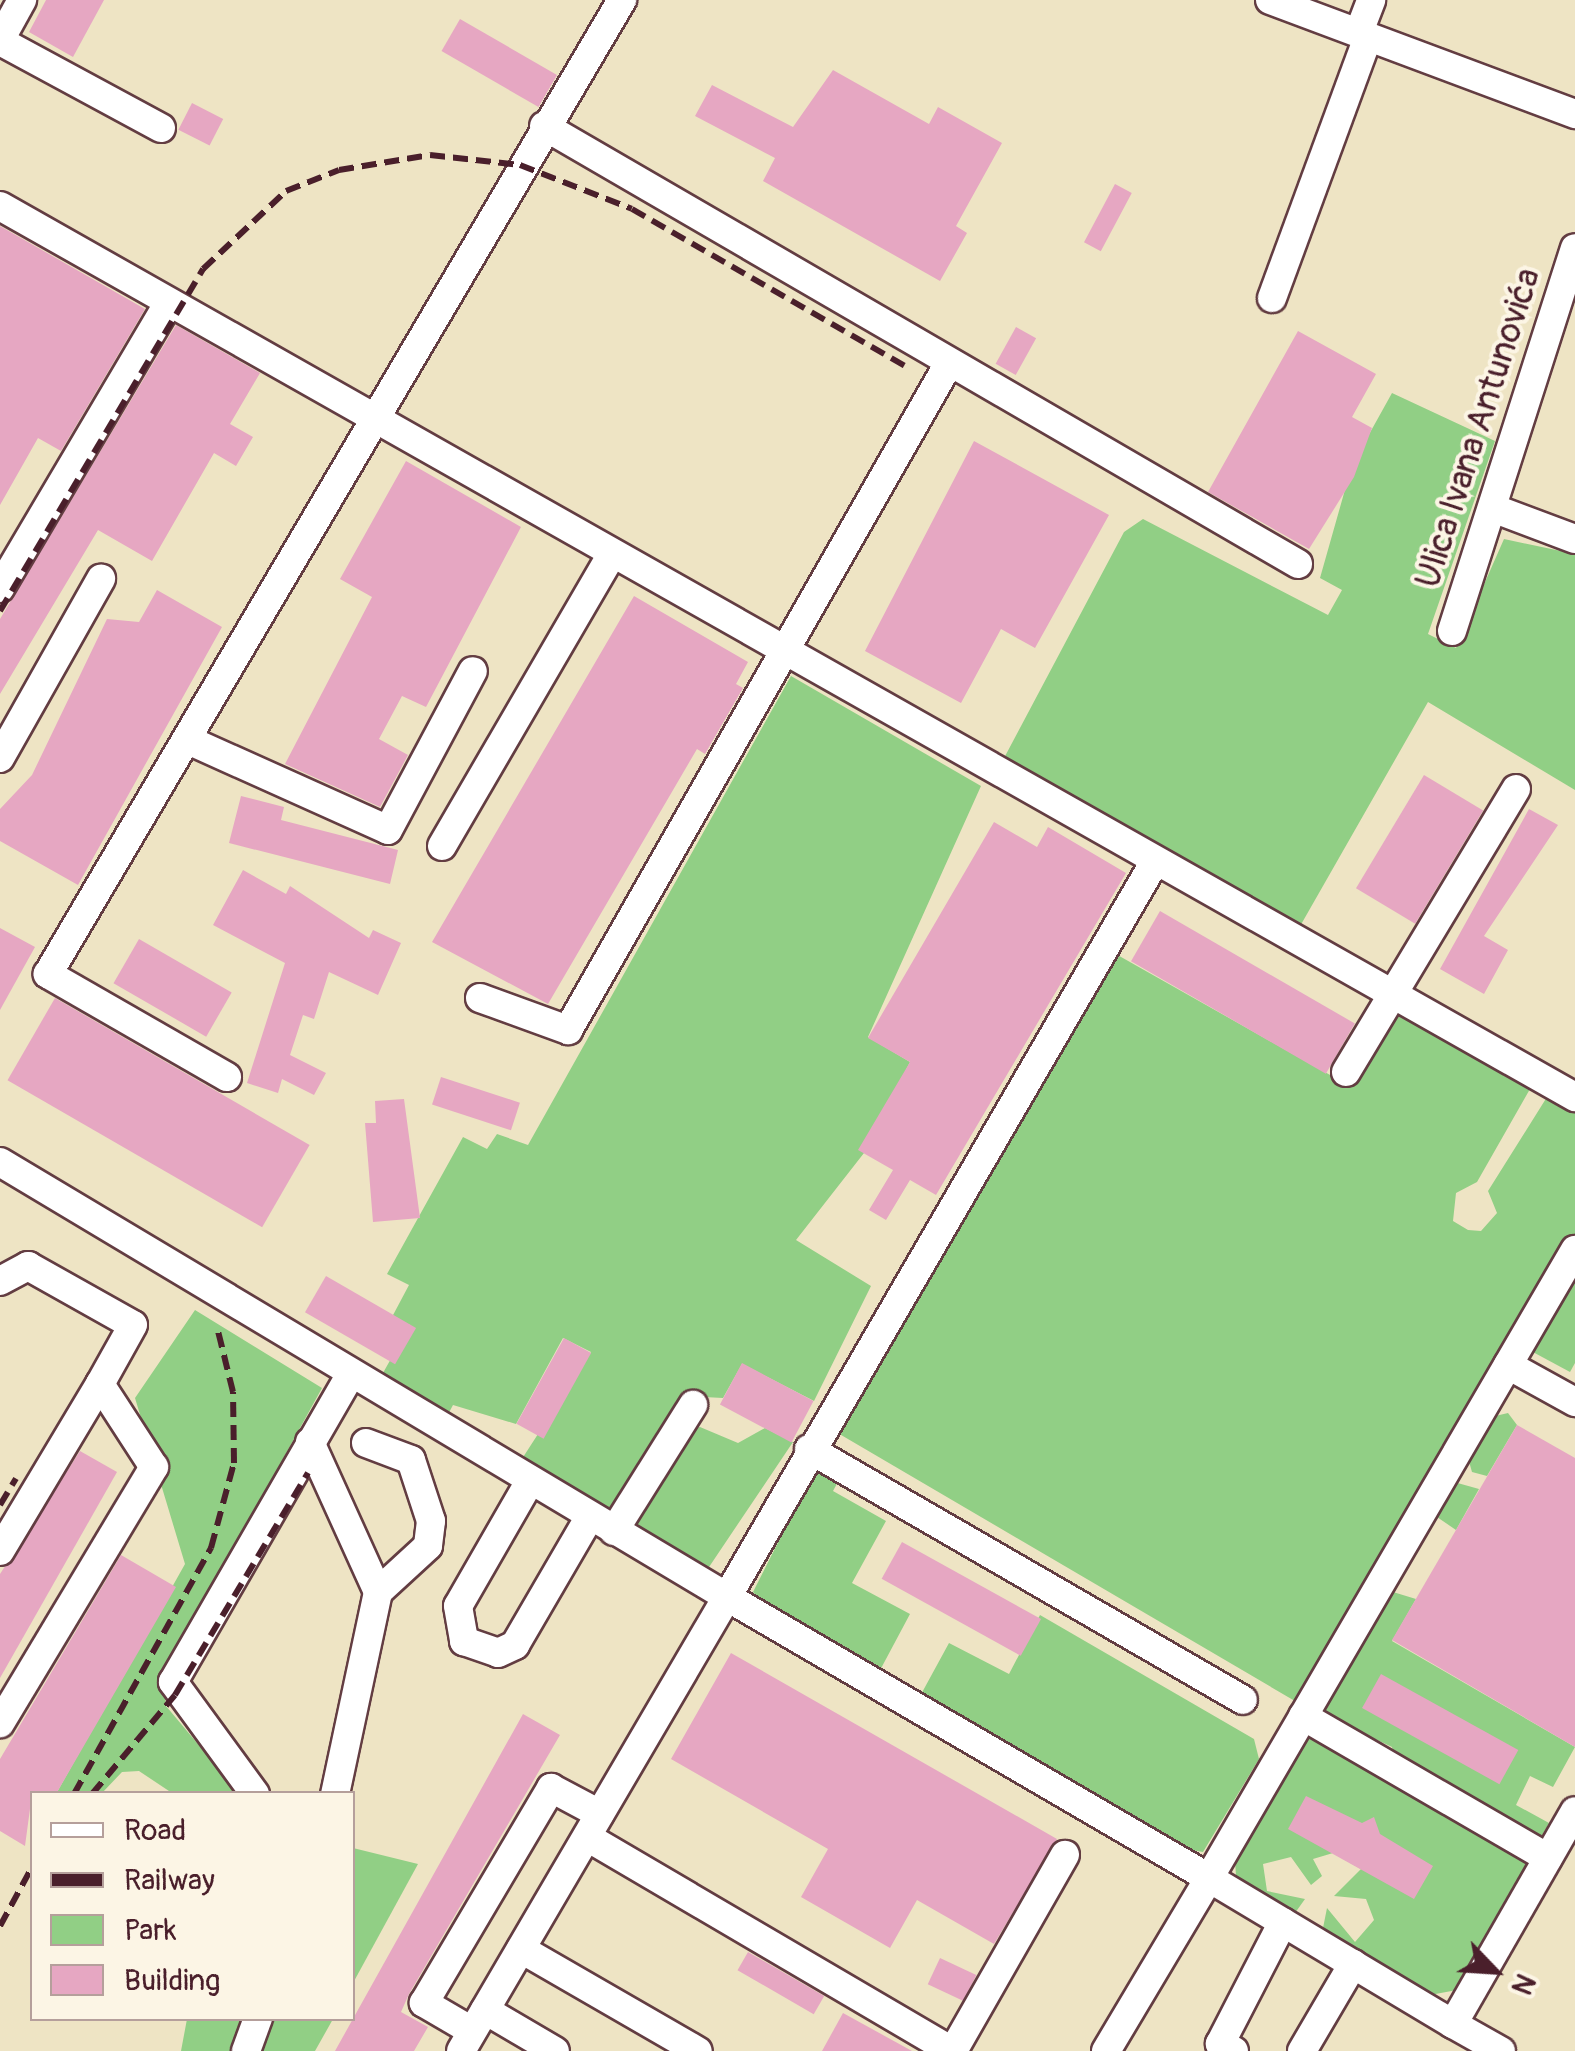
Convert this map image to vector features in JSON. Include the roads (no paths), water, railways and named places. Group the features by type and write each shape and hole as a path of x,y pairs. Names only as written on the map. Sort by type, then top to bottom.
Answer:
{"street":[{"path":"22,0 0,40 161,128"},
{"path":"227,1077 48,974 378,425 544,126 622,0"},
{"path":"1270,0 1575,114"},
{"path":"1272,298 1363,35 1370,0"},
{"path":"544,126 1298,564"},
{"path":"0,206 378,425 1575,1097"},
{"name":"Ulica Ivana Antunovića","path":"1452,631 1495,509 1575,248"},
{"path":"0,588 168,304"},
{"path":"480,998 568,1030 949,363"},
{"path":"1495,509 1575,539"},
{"path":"442,846 611,556"},
{"path":"0,758 100,579"},
{"path":"188,740 388,830 473,671"},
{"path":"1346,1072 1516,789"},
{"path":"473,2031 1154,863"},
{"path":"0,1162 350,1375 1501,2051"},
{"path":"1106,2051 1575,1250"},
{"path":"0,1281 28,1266 133,1325 0,1552"},
{"path":"1508,1365 1575,1402"},
{"path":"253,1791 174,1682 350,1375"},
{"path":"0,1723 154,1467 100,1384"},
{"path":"614,1530 693,1404"},
{"path":"310,1442 378,1592"},
{"path":"336,1791 378,1592 428,1546 431,1521 412,1460 366,1442"},
{"path":"810,1449 1244,1700"},
{"path":"530,1481 458,1606 464,1641 498,1653 515,1645 590,1516"},
{"path":"1304,1716 1548,1858"},
{"path":"555,2051 473,2031 424,2003 551,1788 594,1825 953,2051 1064,1855"},
{"path":"1453,2024 1575,1811"},
{"path":"1234,2051 1220,2044 1283,1922"},
{"path":"521,1948 698,2051"},
{"path":"1302,2051 1352,1964"},
{"path":"246,2051 257,2021"}],"railway":[{"path":"0,611 203,269 286,191 339,170 430,155 520,165 632,209 905,366"},
{"path":"76,1791 211,1548 234,1463 233,1392 217,1327"},
{"path":"95,1791 175,1695 308,1473"},
{"path":"0,1505 16,1478"},
{"path":"0,1926 30,1871"}]}
